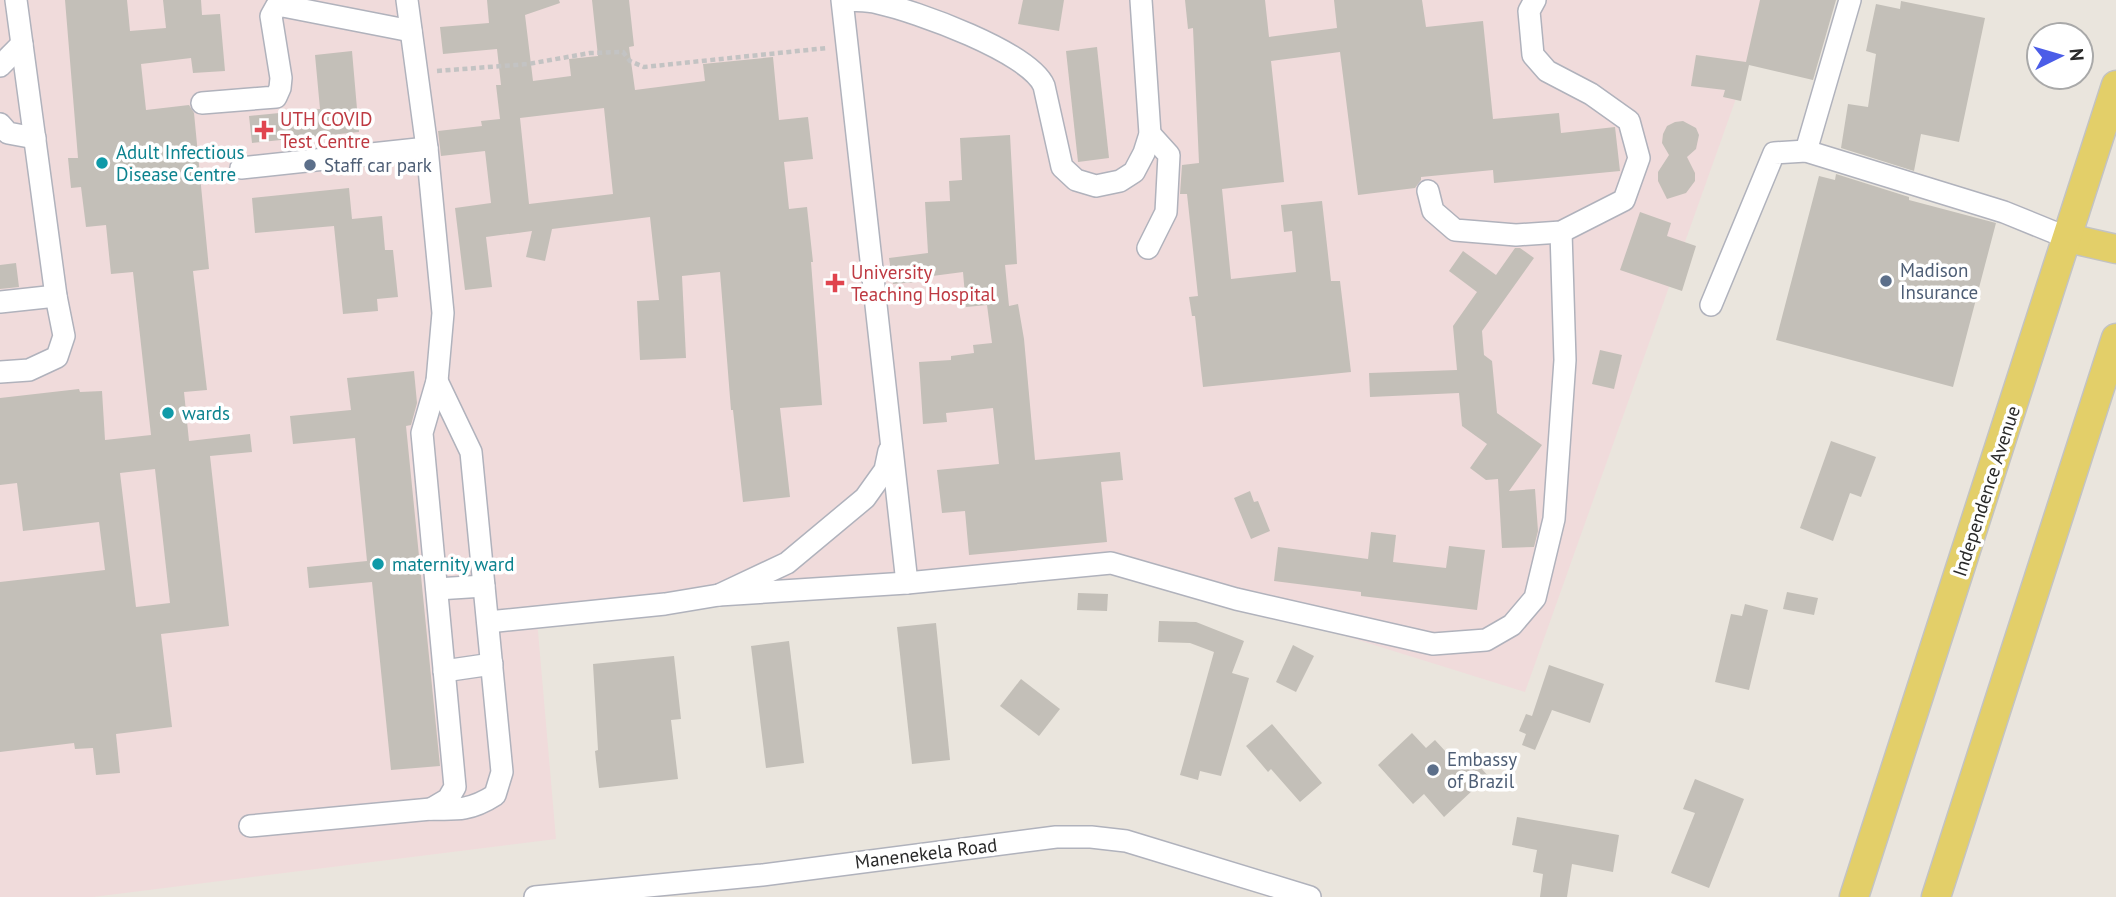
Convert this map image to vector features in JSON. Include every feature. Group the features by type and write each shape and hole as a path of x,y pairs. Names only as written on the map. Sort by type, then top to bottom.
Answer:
{"main road":[{"name":"Independence Avenue","path":"1854,897 2116,85"},
{"path":"2068,237 2116,249"},
{"path":"1936,897 2116,338"}],"street":[{"path":"0,372 29,370 57,357 64,336 56,296 16,0"},
{"path":"407,0 427,148 443,313 437,381 422,433 455,787 448,799 431,809"},
{"path":"907,583 845,46 844,0 877,2 941,24 988,43 1027,66 1041,78 1062,167 1076,180 1096,186 1120,181 1134,172 1150,134 1141,0"},
{"path":"1428,191 1433,211 1455,230 1516,235 1561,232 1624,200 1639,158 1629,121 1591,94 1548,71 1533,55 1529,11 1535,0"},
{"path":"1806,151 1850,0"},
{"path":"202,103 276,97 281,78 271,16 276,7 283,6 411,31"},
{"path":"0,66 22,44"},
{"path":"0,124 8,133 36,138"},
{"path":"1148,248 1166,212 1169,155 1150,134"},
{"path":"241,168 427,148"},
{"path":"1712,305 1774,153 1806,151 2004,212 2068,237"},
{"path":"488,622 665,604 719,595 907,583 1111,563 1236,599 1433,644 1486,640 1512,625 1535,598 1554,519 1565,360 1561,232"},
{"path":"0,302 56,296"},
{"path":"250,826 431,809 457,810 478,806 495,795 502,772 471,452 437,381"},
{"path":"719,595 787,563 865,498 885,470 890,445"},
{"path":"437,589 484,586"},
{"path":"444,671 492,663"},
{"name":"Manenekela Road","path":"535,897 617,893 1056,837 1126,841 1271,891 1310,897"}],"path":[{"path":"416,72 528,64 590,53 623,52 631,61 644,67 845,46"}],"shaded area":[{"name":"University Teaching Hospital","path":"0,0 1771,0 1525,692 1118,565 537,620 556,839 93,897 0,897"}],"building":[{"path":"65,0 127,0 130,31 166,28 163,0 201,0 202,15 220,14 225,71 193,73 191,58 141,64 146,110 189,105 194,113 209,269 193,271 207,390 184,392 189,441 250,434 252,452 210,456 229,626 161,634 172,727 116,734 120,773 96,775 93,748 75,749 74,743 0,752 0,582 105,570 99,522 23,531 17,483 0,485 0,398 79,389 80,392 102,391 105,440 151,435 133,272 111,274 106,225 86,227 81,187 71,188 68,158 78,158","holes":["155,469 170,603 136,607 120,473"]},
{"path":"487,0 559,0 560,3 525,15 533,81 571,76 569,59 598,56 592,0 629,0 634,46 629,47 635,90 705,81 703,64 773,57 779,120 808,117 813,159 784,162 789,209 807,207 822,405 780,408 790,497 743,502 731,410 720,272 682,276 686,358 640,360 637,301 659,300 650,217 552,229 545,261 526,257 532,231 486,237 492,287 465,290 455,208 491,203 485,151 441,156 438,131 482,126 481,121 500,119 496,85 501,85 497,49 443,54 440,27 489,23","holes":["604,108 613,194 529,204 520,118"]},
{"path":"1023,0 1064,0 1059,31 1018,24"},
{"path":"1185,0 1265,0 1269,37 1337,28 1334,0 1422,0 1426,27 1483,21 1493,119 1559,113 1561,133 1615,127 1620,171 1494,183 1493,170 1421,177 1415,188 1358,195 1340,52 1271,61 1284,182 1222,189 1231,279 1296,272 1292,231 1284,232 1281,205 1322,201 1331,281 1340,281 1351,372 1203,387 1195,316 1192,316 1189,297 1198,296 1187,194 1180,194 1182,165 1199,163 1193,28 1188,29"},
{"path":"1760,0 1836,0 1813,80 1749,65 1741,101 1723,97 1725,90 1691,86 1696,55 1746,62"},
{"path":"1901,1 1985,18 1959,142 1921,134 1914,171 1841,148 1848,104 1868,107 1876,54 1866,51 1876,4 1900,9"},
{"path":"1097,47 1109,158 1078,162 1066,51"},
{"path":"352,51 359,132 252,143 249,116 320,109 315,55"},
{"path":"1683,121 1696,128 1699,135 1696,149 1687,157 1695,173 1695,181 1686,193 1667,199 1658,181 1658,172 1669,155 1662,143 1663,134 1667,126"},
{"path":"1010,135 1017,264 1005,265 1009,306 1018,304 1024,339 1035,460 1120,452 1123,480 1101,482 1107,542 969,555 965,511 942,513 937,470 999,464 993,408 946,413 947,422 923,424 919,362 951,360 951,356 974,353 973,345 992,343 987,305 966,307 963,272 893,284 889,258 928,253 925,202 950,201 949,181 962,180 960,138"},
{"name":"Madison Insurance","path":"1836,174 1909,197 1909,200 1996,223 1953,387 1776,340 1819,176 1835,180"},
{"path":"349,188 352,219 382,216 385,250 393,250 398,297 377,299 378,311 343,314 334,226 255,233 252,198"},
{"path":"1640,212 1671,223 1667,236 1696,246 1682,291 1620,270"},
{"path":"1515,248 1520,248 1534,258 1482,331 1484,355 1492,361 1497,413 1542,445 1509,491 1535,489 1538,531 1534,547 1502,548 1498,479 1486,480 1470,468 1487,444 1462,426 1459,393 1370,397 1369,373 1457,370 1453,326 1477,292 1449,271 1463,251 1496,275"},
{"path":"16,263 19,287 0,289 0,265"},
{"path":"1600,350 1622,355 1614,389 1592,384"},
{"name":"maternity ward","path":"414,371 417,403 411,425 406,426 440,766 391,770 372,582 309,588 307,567 367,561 355,438 293,444 290,416 351,410 347,378"},
{"path":"1831,441 1876,457 1861,497 1850,493 1833,541 1800,528"},
{"path":"1250,491 1254,502 1258,501 1270,531 1251,539 1234,498"},
{"path":"1371,532 1396,535 1393,562 1446,568 1449,546 1485,550 1477,610 1361,596 1361,592 1274,581 1278,547 1368,559"},
{"path":"1787,592 1818,598 1814,615 1783,609"},
{"path":"1078,593 1108,594 1107,611 1077,610"},
{"path":"1745,604 1768,610 1749,690 1715,682 1731,614 1742,616"},
{"path":"1159,621 1196,622 1244,641 1232,673 1249,678 1221,776 1200,771 1198,780 1180,775 1214,652 1190,643 1158,642"},
{"path":"936,623 950,760 912,764 897,627"},
{"path":"789,641 804,763 766,768 751,646"},
{"path":"1293,645 1314,656 1296,692 1276,682"},
{"path":"674,656 681,719 671,720 678,779 599,788 595,751 598,750 593,664"},
{"path":"1549,665 1604,684 1590,723 1552,710 1535,750 1522,745 1526,734 1519,731 1526,714 1532,716"},
{"path":"1021,679 1060,709 1039,736 1000,706"},
{"path":"1272,724 1322,783 1300,802 1271,769 1268,772 1246,746"},
{"name":"Embassy of Brazil","path":"1412,733 1426,748 1435,740 1457,764 1469,754 1488,776 1444,817 1424,794 1413,804 1378,765"},
{"path":"1695,779 1744,799 1709,888 1671,873 1695,813 1683,809"},
{"path":"1517,817 1619,835 1613,872 1572,864 1567,897 1540,897 1543,874 1533,872 1537,850 1512,845"}],"place":[{"name":"UTH COVID Test Centre","path":"264,130"},
{"name":"Adult Infectious Disease Centre","path":"102,163"},
{"name":"Staff car park","path":"310,165"},
{"name":"Madison Insurance","path":"1886,281"},
{"name":"University Teaching Hospital","path":"835,283"},
{"name":"wards","path":"168,413"},
{"name":"maternity ward","path":"378,564"},
{"name":"Embassy of Brazil","path":"1433,770"}]}
